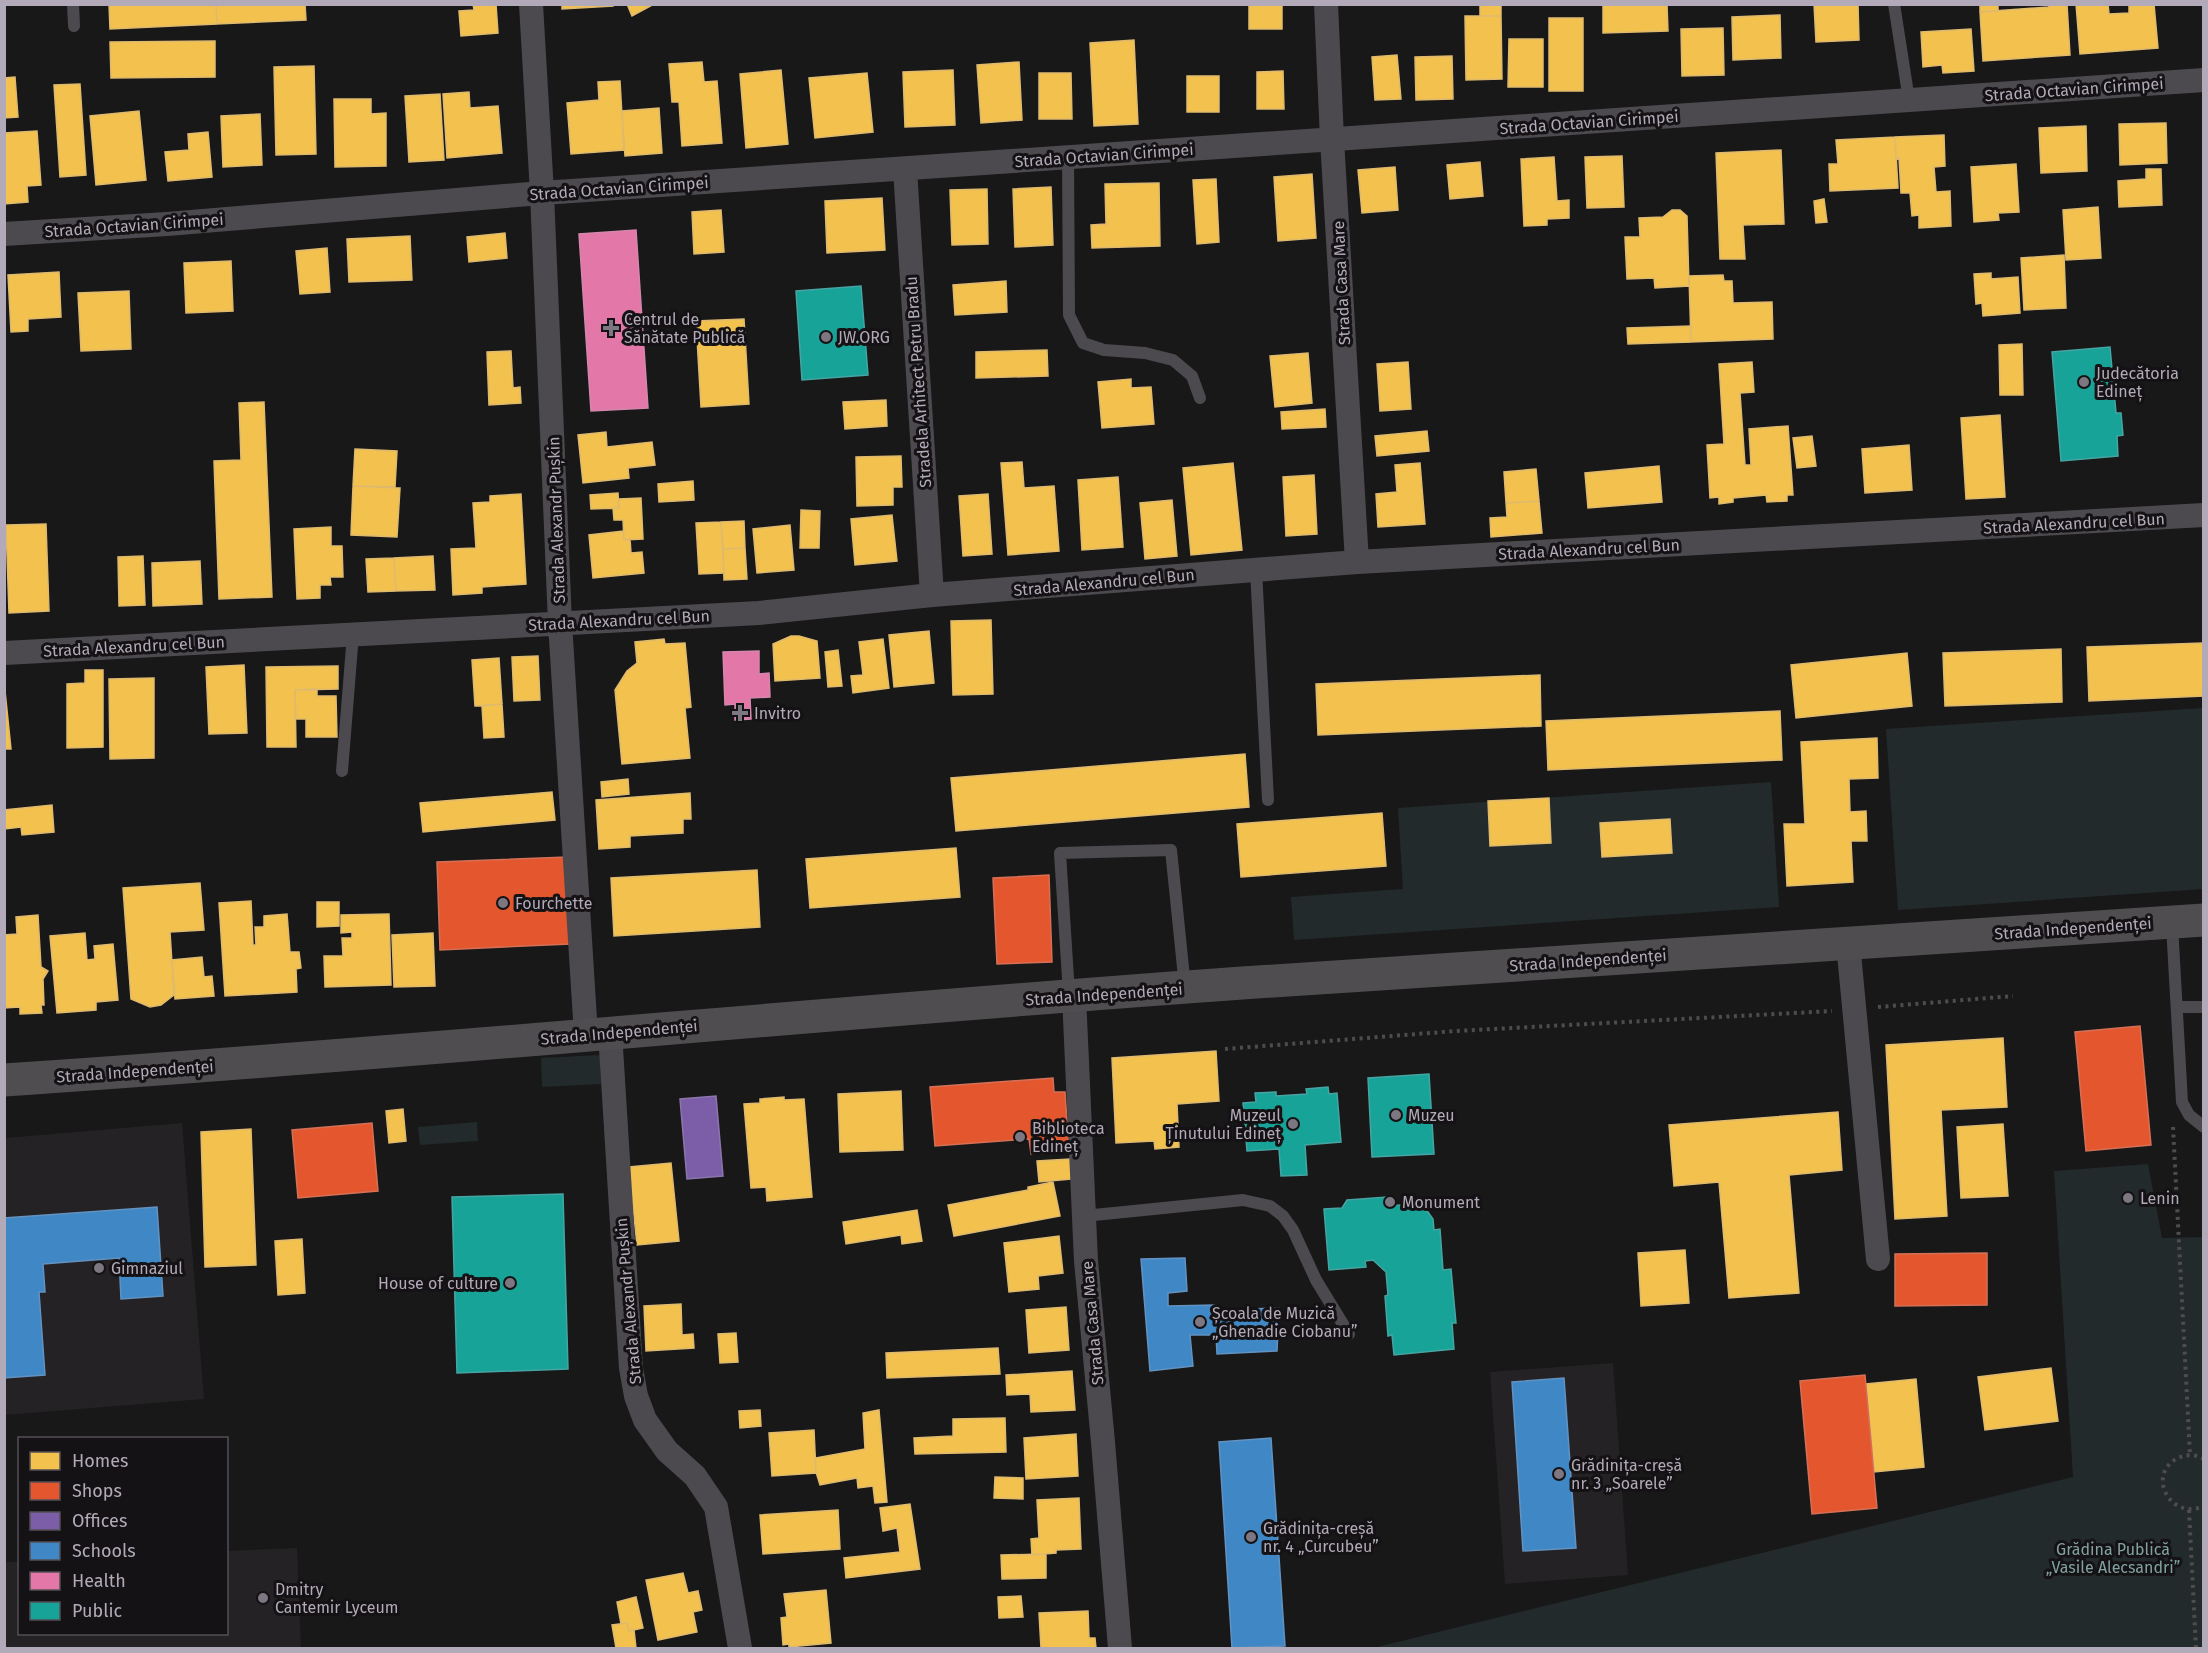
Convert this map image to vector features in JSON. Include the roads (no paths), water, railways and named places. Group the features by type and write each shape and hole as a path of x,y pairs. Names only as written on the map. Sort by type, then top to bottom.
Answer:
{"main road":[{"name":"Strada Independenței","path":"4,1080 266,1062 1185,988 2188,921"}],"street":[{"name":"Strada Alexandr Pușkin","path":"531,4 542,193 560,623 631,1368 636,1396 645,1420 667,1451 696,1476 716,1507 740,1648"},
{"name":"Strada Casa Mare","path":"1326,4 1358,562"},
{"name":"Strada Octavian Cirimpei","path":"4,234 167,224 542,193 2204,80"},
{"name":"Stradela Arhitect Petru Bradu","path":"904,169 932,596"},
{"name":"Strada Alexandru cel Bun","path":"4,653 759,613 932,596 1358,562 2204,515"},
{"path":"1848,943 1878,1259"},
{"name":"Strada Casa Mare","path":"1072,997 1086,1261 1120,1648"}],"lane":[{"path":"73,4 74,26"},
{"path":"1894,4 1909,100"},
{"path":"1068,158 1069,315 1083,343 1104,350 1145,353 1173,360 1192,376 1200,398"},
{"path":"1256,570 1268,800"},
{"path":"342,771 353,634"},
{"path":"1072,997 1060,853 1171,850 1185,988"},
{"path":"2188,921 2177,1007 2182,1102 2189,1115 2204,1127"},
{"path":"2177,1007 2204,1007"},
{"path":"1084,1216 1244,1200 1270,1206 1283,1216 1293,1230 1316,1280 1349,1334"}],"place":[{"name":"Centrul de Sănătate Publică","path":"611,328"},
{"name":"JW.ORG","path":"826,337"},
{"name":"Judecătoria Edineț","path":"2084,382"},
{"name":"Invitro","path":"740,713"},
{"name":"Fourchette","path":"503,903"},
{"name":"Muzeu","path":"1396,1115"},
{"name":"Muzeul Ținutului Edineț","path":"1293,1124"},
{"name":"Biblioteca Edineț","path":"1020,1137"},
{"name":"Lenin","path":"2128,1198"},
{"name":"Monument","path":"1390,1202"},
{"name":"Gimnaziul","path":"99,1268"},
{"name":"House of culture","path":"510,1283"},
{"name":"Școala de Muzică „Ghenadie Ciobanu”","path":"1200,1322"},
{"name":"Grădinița-creșă nr. 3 „Soarele”","path":"1559,1474"},
{"name":"Grădinița-creșă nr. 4 „Curcubeu”","path":"1251,1537"},
{"name":"Dmitry Cantemir Lyceum","path":"263,1598"}],"park label":[{"name":"Grădina Publică „Vasile Alecsandri”","path":"2113,1558"}]}
